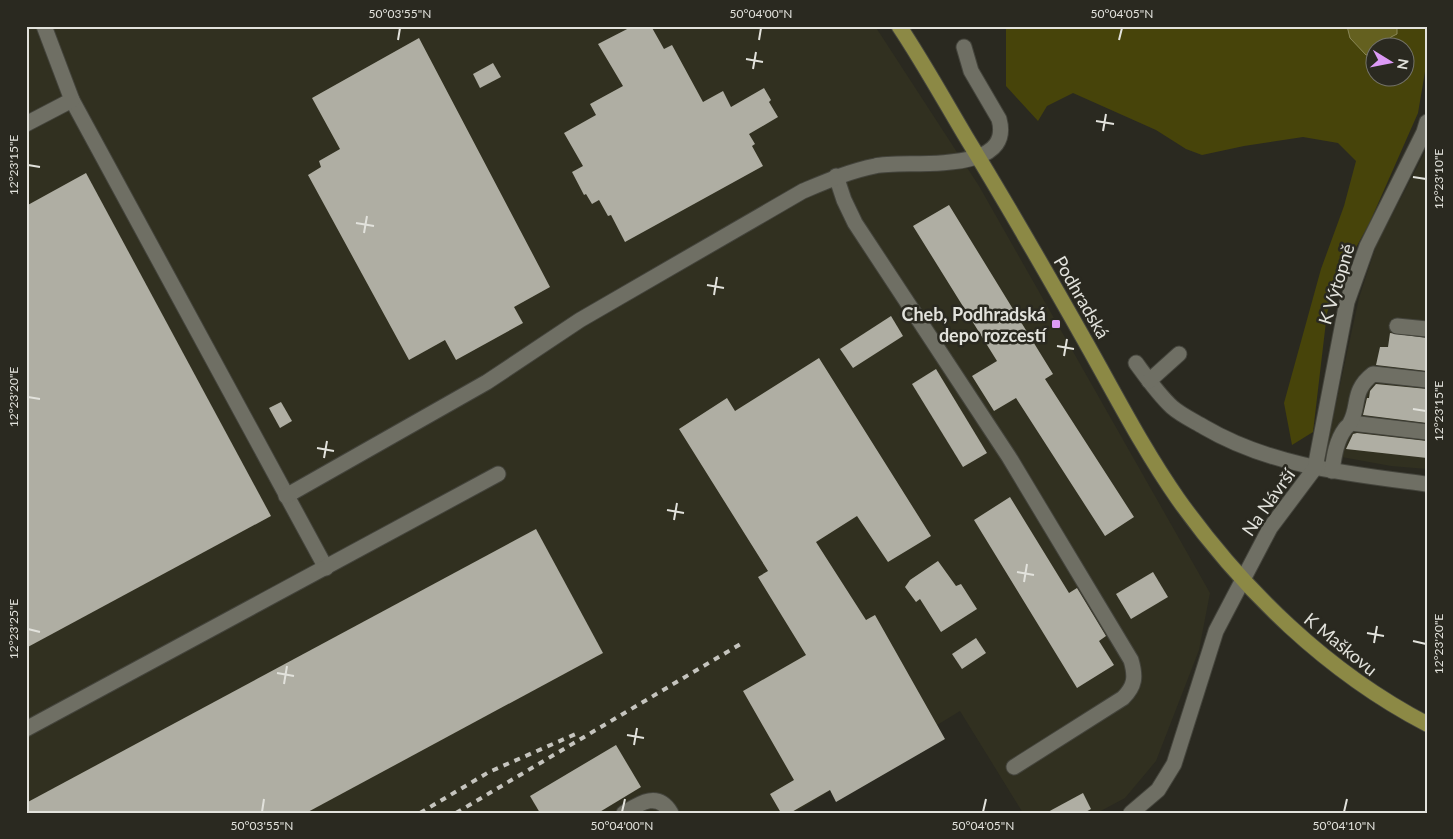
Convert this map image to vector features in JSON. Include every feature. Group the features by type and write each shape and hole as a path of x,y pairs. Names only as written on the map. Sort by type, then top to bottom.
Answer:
{"main road":[{"name":"Podhradská","path":"899,26 979,158 1152,459 1178,498 1243,578"},
{"name":"K Maškovu","path":"1243,578 1275,613 1318,652 1396,709 1427,724"}],"street":[{"path":"44,26 72,100 326,568"},
{"path":"286,496 487,382 580,320 803,192 836,176 877,166 979,158 994,147 1000,137 1001,127 999,119 971,71 964,47"},
{"path":"26,124 72,100"},
{"name":"K Výtopně","path":"1315,468 1347,302 1367,246 1424,132 1427,122"},
{"path":"836,176 854,223 1009,457 1131,660 1136,674 1133,688 1123,698 1014,766"},
{"path":"1397,326 1427,330"},
{"path":"1149,381 1179,354"},
{"path":"1136,363 1172,407 1213,432 1259,452 1315,468"},
{"path":"1332,471 1336,449 1344,430 1351,423 1356,400 1365,380 1373,374 1427,380"},
{"path":"1351,423 1427,432"},
{"name":"Na Návrší","path":"1131,813 1158,790 1174,764 1216,631 1270,528 1315,468 1427,484"},
{"path":"26,729 498,474"},
{"path":"624,813 651,800 659,801 671,813"}],"shaded area":[{"path":"26,26 875,26 979,186 1210,593 1199,650 1156,761 1125,798 1097,813 1023,813 960,711 794,813 26,813"},
{"path":"1006,26 1425,26 1426,66 1418,113 1369,224 1338,280 1327,313 1313,432 1292,445 1284,403 1321,269 1344,206 1356,161 1338,143 1303,137 1202,155 1186,149 1156,130 1073,93 1047,106 1038,121 1006,86"},
{"path":"1347,26 1397,26 1397,34 1390,38 1366,38 1366,55 1350,38"},
{"path":"1427,148 1427,469 1391,466 1325,454 1359,298 1376,246"}],"building":[{"path":"633,26 651,26 664,49 672,45 703,102 723,91 731,107 764,88 771,100 769,102 778,117 749,134 755,144 752,146 763,166 625,242 611,215 608,216 599,200 592,204 586,194 584,195 572,172 583,166 564,133 596,115 590,104 623,86 598,44"},
{"path":"419,38 550,287 514,307 523,323 456,360 445,340 409,360 308,175 321,167 319,161 340,149 312,98"},
{"path":"493,63 501,77 480,88 473,74"},
{"path":"86,173 271,516 26,648 26,206"},
{"path":"949,205 1053,374 1045,379 1134,517 1105,536 1016,398 994,411 972,376 997,361 913,226"},
{"path":"891,316 903,336 853,368 840,349"},
{"path":"1390,333 1427,338 1427,371 1376,365 1380,347 1388,347"},
{"path":"819,358 931,536 888,562 857,516 816,542 866,620 875,615 945,739 836,802 830,790 790,813 781,813 770,794 794,780 743,691 806,655 758,577 768,571 679,429 727,398 735,411"},
{"path":"936,369 987,453 963,467 912,384"},
{"path":"1376,384 1427,389 1427,423 1363,415 1367,398 1369,398 1370,391"},
{"path":"281,402 292,421 280,428 269,408"},
{"path":"1353,434 1427,441 1427,458 1346,449"},
{"path":"1010,497 1069,593 1077,588 1106,636 1099,641 1114,665 1077,688 974,520"},
{"path":"536,529 603,653 306,813 26,813 26,803"},
{"path":"938,561 956,586 961,584 977,609 941,632 920,599 916,602 905,587 910,580"},
{"path":"1153,572 1168,597 1131,619 1116,594"},
{"path":"976,638 986,653 962,669 952,654"},
{"path":"616,745 641,787 598,813 540,813 530,796"},
{"path":"1083,793 1091,809 1084,813 1046,813"}],"railway":[{"path":"456,813 744,642"},
{"path":"420,813 489,772 578,733"}],"place":[{"name":"Cheb, Podhradská depo rozcestí","path":"1056,324"}]}
